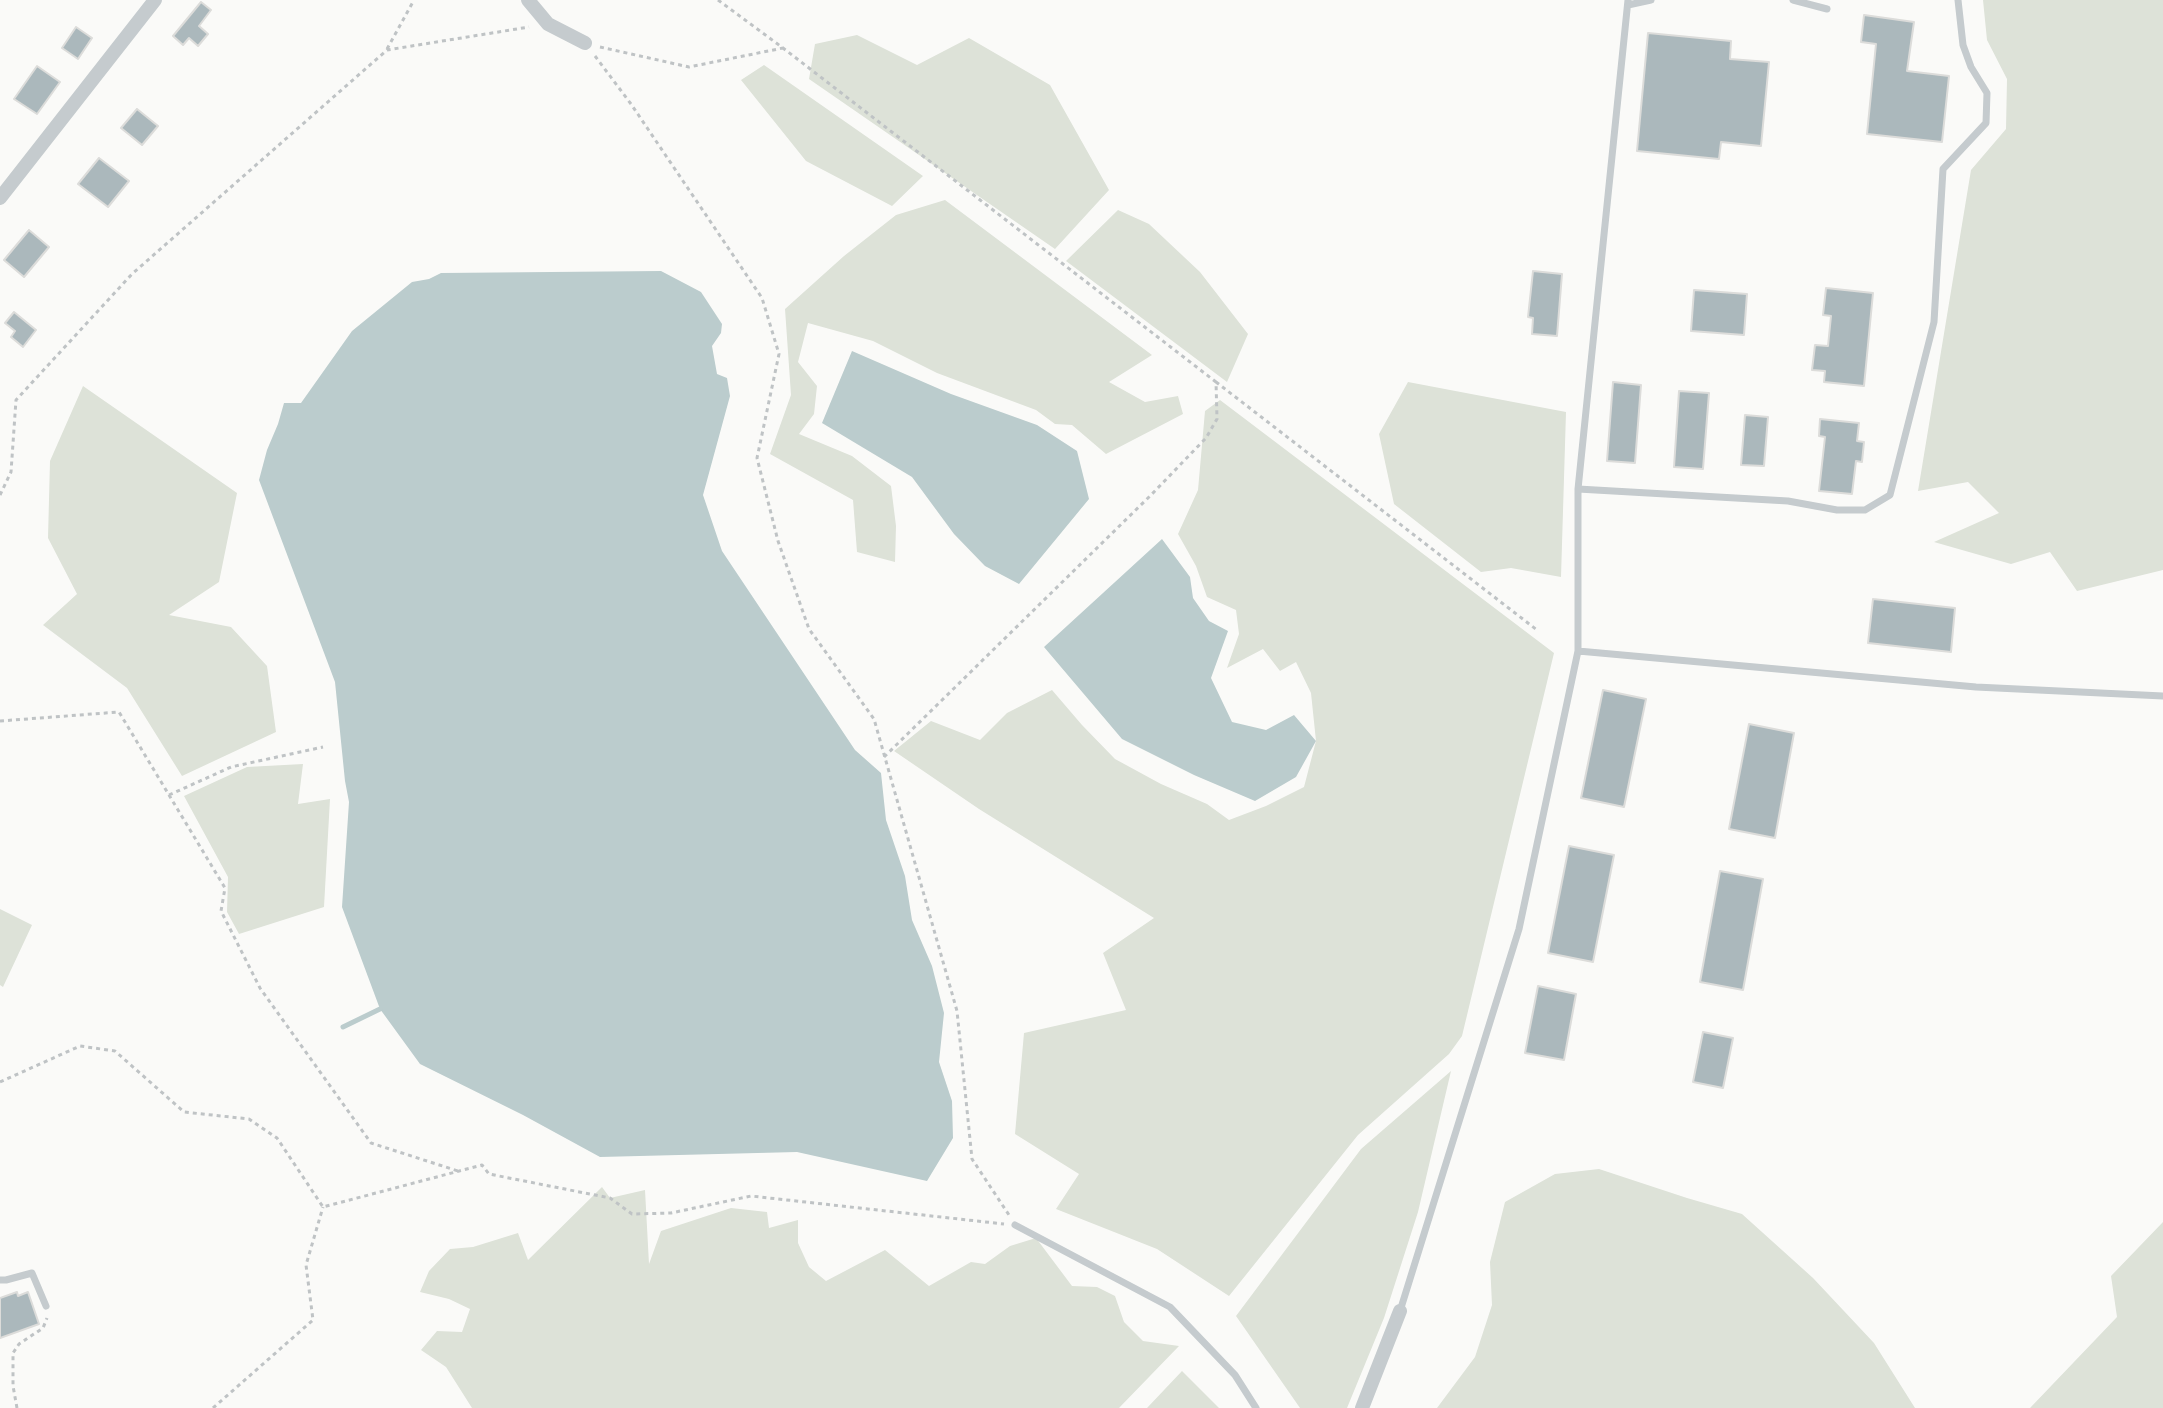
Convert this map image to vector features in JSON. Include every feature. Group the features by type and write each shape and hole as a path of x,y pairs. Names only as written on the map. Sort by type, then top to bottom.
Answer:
{"street":[{"path":"0,198 155,0"},
{"path":"528,0 548,24 585,43"},
{"path":"1362,1408 1400,1311"}],"lane":[{"path":"1400,1311 1519,929 1578,651 1578,489 1628,2 1651,0"},
{"path":"1793,0 1827,9"},
{"path":"1578,489 1788,501 1837,510 1865,510 1890,495 1934,322 1943,169 1986,123 1987,93 1971,67 1963,45 1958,0"},
{"path":"1578,651 1976,687 2163,696"},
{"path":"1015,1225 1170,1307 1235,1375 1256,1408"},
{"path":"0,1280 32,1273 46,1306"}],"path":[{"path":"0,495 11,472 16,400 132,274 387,50 414,0"},
{"path":"718,0 1537,630"},
{"path":"387,50 548,24"},
{"path":"585,43 689,67 783,48"},
{"path":"585,43 631,104 762,298 779,354 757,458 778,541 809,629 874,719 957,1011 972,1159 1015,1225"},
{"path":"884,757 1206,438 1217,419 1216,382"},
{"path":"0,721 119,712 225,888 221,911 260,988 371,1143 458,1171"},
{"path":"169,795 231,767 323,747"},
{"path":"0,1082 80,1046 115,1051 184,1112 249,1119 277,1138 323,1207"},
{"path":"323,1207 482,1165 489,1174 610,1198 632,1214 671,1213 751,1196 1015,1225"},
{"path":"213,1408 313,1320 306,1265 323,1207"},
{"path":"17,1408 13,1353 19,1344 43,1328 48,1319 46,1306"}],"shaded area":[{"path":"1983,0 2163,0 2163,570 2077,591 2050,552 2011,564 1934,542 1999,513 1968,482 1918,491 1971,170 2006,129 2007,79 1987,40"},
{"path":"857,35 917,65 969,38 1050,85 1109,190 1055,249 809,79 815,44"},
{"path":"764,65 923,176 892,206 806,161 741,80"},
{"path":"945,200 1152,355 1109,382 1145,402 1178,396 1183,414 1106,454 1072,425 1055,424 1036,410 937,373 873,341 808,323 798,362 817,386 814,414 799,434 852,456 891,486 896,526 895,562 857,552 853,500 770,454 791,395 785,309 896,215"},
{"path":"1118,210 1149,224 1200,272 1248,334 1227,382 1066,261"},
{"path":"661,271 701,292 722,324 721,333 712,346 717,374 727,378 730,396 703,495 722,551 855,750 881,773 886,820 905,876 912,920 932,966 944,1013 939,1062 952,1101 953,1138 927,1181 797,1152 600,1157 420,1064 380,1009 342,907 349,802 335,682 259,480 284,403 301,403 352,331 412,282 441,273"},
{"path":"852,351 951,394 1037,425 1077,451 1089,499 1019,584 985,566 954,534 912,477 822,423"},
{"path":"1408,382 1566,412 1561,577 1511,568 1481,572 1394,504 1379,434"},
{"path":"83,386 237,493 219,582 169,615 231,627 267,666 276,732 182,776 127,688 43,625 77,594 48,538 50,461"},
{"path":"1220,400 1554,653 1462,1036 1449,1054 1358,1135 1229,1296 1157,1249 1056,1209 1079,1174 1015,1134 1024,1033 1126,1010 1103,953 1154,918 979,809 894,751 931,721 980,740 1007,713 1052,690 1115,759 1207,804 1229,820 1304,787 1316,741 1311,693 1296,662 1280,671 1263,649 1227,668 1239,634 1236,610 1207,597 1196,566 1178,534 1198,490 1205,411"},
{"path":"1162,539 1190,577 1193,598 1209,621 1228,631 1211,678 1232,722 1266,730 1294,715 1316,741 1296,777 1255,801 1122,739 1044,647"},
{"path":"303,764 298,804 330,799 324,907 239,934 227,912 228,877 184,796 247,767"},
{"path":"0,909 32,925 3,987 0,985"},
{"path":"1451,1071 1418,1212 1384,1318 1347,1408 1300,1408 1236,1316 1361,1149"},
{"path":"1599,1169 1742,1214 1813,1278 1874,1343 1915,1408 1437,1408 1475,1357 1492,1305 1490,1262 1505,1202 1555,1174"},
{"path":"602,1187 610,1198 645,1190 649,1264 661,1231 731,1208 767,1212 769,1228 798,1220 798,1243 809,1267 826,1281 885,1250 929,1286 971,1262 985,1264 1010,1246 1036,1238 1072,1286 1097,1287 1115,1296 1124,1322 1143,1341 1179,1346 1119,1408 472,1408 446,1367 421,1350 437,1331 462,1332 470,1309 449,1299 420,1292 429,1271 450,1249 473,1247 518,1233 528,1260"},
{"path":"2163,1222 2163,1408 2030,1408 2117,1317 2111,1276"},
{"path":"1182,1371 1219,1408 1147,1408"}],"building":[{"path":"201,2 211,10 199,26 208,34 198,46 189,38 183,45 173,36"},
{"path":"1864,15 1914,22 1907,71 1949,76 1942,142 1867,134 1876,44 1861,42"},
{"path":"76,27 92,38 78,59 62,48"},
{"path":"1648,33 1731,41 1730,59 1769,62 1761,146 1721,142 1719,159 1637,151"},
{"path":"37,66 60,82 37,114 14,99"},
{"path":"137,109 158,126 142,145 121,128"},
{"path":"99,158 129,181 108,207 78,184"},
{"path":"29,230 49,247 24,277 4,260"},
{"path":"1533,271 1562,274 1557,336 1532,334 1533,318 1528,317"},
{"path":"1826,288 1873,293 1864,386 1824,382 1825,371 1812,370 1815,345 1828,346 1831,316 1823,315"},
{"path":"1694,290 1747,294 1744,335 1691,331"},
{"path":"14,312 36,330 23,347 11,337 15,331 5,323"},
{"path":"1613,382 1641,385 1635,463 1607,461"},
{"path":"1679,391 1709,393 1703,469 1674,467"},
{"path":"1745,415 1768,417 1764,466 1741,465"},
{"path":"1820,419 1859,423 1857,441 1864,442 1862,462 1856,461 1852,494 1819,491 1825,437 1819,436"},
{"path":"1873,599 1955,608 1951,652 1868,643"},
{"path":"1603,690 1646,699 1624,807 1581,798"},
{"path":"1749,724 1794,733 1775,838 1729,829"},
{"path":"1569,846 1614,855 1593,962 1548,953"},
{"path":"1720,871 1763,879 1743,990 1700,982"},
{"path":"1538,986 1576,994 1564,1060 1525,1053"},
{"path":"1703,1032 1733,1038 1723,1088 1693,1082"},
{"path":"17,1292 18,1296 28,1292 39,1324 0,1338 0,1298"}],"waterway":[{"path":"343,1027 380,1009"}]}
